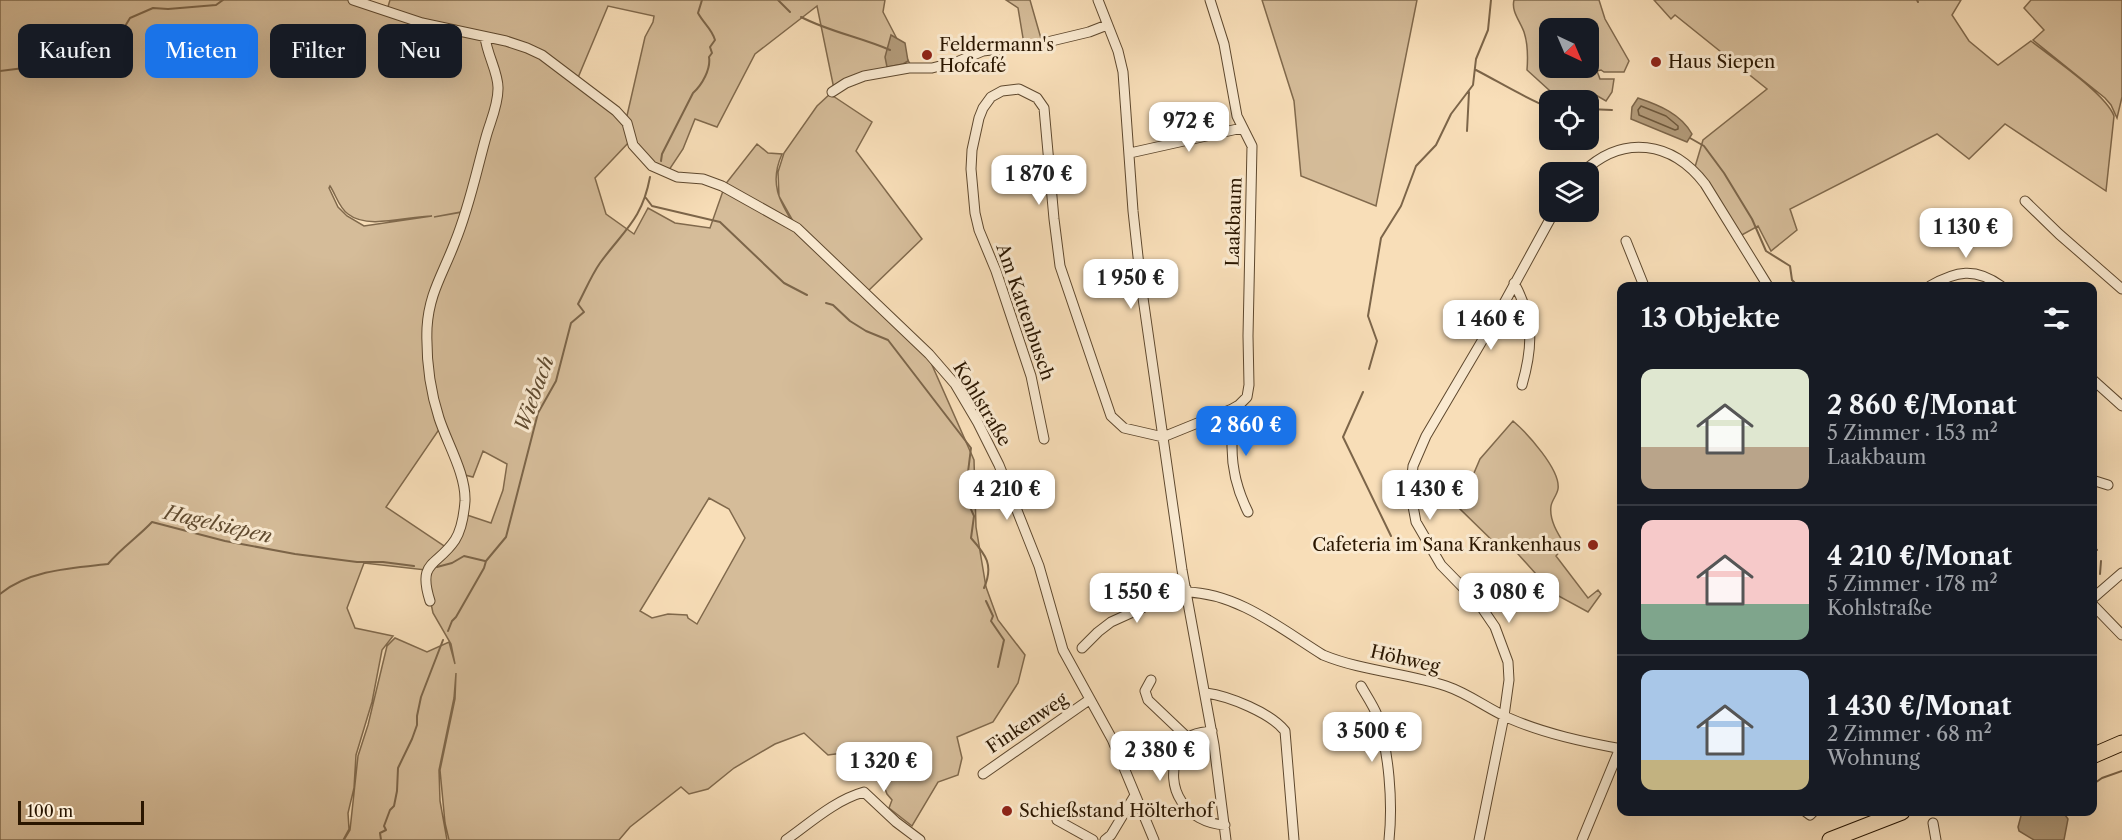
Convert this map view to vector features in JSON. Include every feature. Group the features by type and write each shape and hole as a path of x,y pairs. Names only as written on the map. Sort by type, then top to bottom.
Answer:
{"main road":[{"path":"2097,754 2122,743"},
{"path":"1830,840 1890,816"}],"street":[{"path":"353,0 422,23 485,36 487,51 499,85 496,105 466,212 434,288 428,322 427,356 439,417 458,469 465,499 458,534 427,570 425,584 430,601"},
{"path":"1098,0 1118,51 1123,72 1133,211 1163,437 1186,590 1212,731 1226,840"},
{"name":"Laakbaum","path":"1210,0 1224,44 1233,103 1242,128 1252,146 1249,385 1247,397 1232,409"},
{"path":"832,92 864,76 909,68 932,68 959,61 983,51 1039,44 1107,26"},
{"name":"Kohlstraße","path":"485,36 527,48 556,65 621,116 627,123 633,145 657,169 683,178 710,181 797,228 921,346 955,384 999,465 1035,555 1063,650 1112,739 1154,840"},
{"name":"Am Kattenbusch","path":"1044,439 1031,376 996,271 979,230 971,169 972,150 983,108 996,94 1014,89 1037,98 1046,114 1060,266 1111,416 1124,428 1163,437"},
{"path":"1130,153 1242,128"},
{"path":"1596,162 1615,151 1630,148 1657,150 1673,154 1684,160 1705,184 1766,282"},
{"path":"2025,201 2058,234 2122,288"},
{"path":"1479,840 1504,716 1509,673 1501,639 1484,610 1441,565 1416,522 1411,491 1413,466 1426,436 1548,222"},
{"path":"1626,241 1642,282"},
{"path":"1938,282 1962,273 1977,274 1995,282"},
{"path":"1514,283 1524,300 1530,330 1530,350 1522,385"},
{"path":"2097,384 2122,406"},
{"path":"1163,437 1232,409 1234,471 1241,498 1248,512"},
{"path":"2097,482 2108,485"},
{"path":"2097,596 2122,573"},
{"path":"1082,648 1111,622 1186,590"},
{"name":"Höhweg","path":"1186,590 1203,592 1238,605 1268,619 1311,648 1334,659 1411,676 1447,687 1468,695 1504,716 1536,729 1617,748"},
{"path":"2097,607 2122,635"},
{"path":"1151,680 1145,691 1148,700 1188,738"},
{"path":"1361,686 1376,714 1383,743 1389,787 1389,840"},
{"path":"1206,693 1226,698 1276,720 1285,731 1294,840"},
{"name":"Finkenweg","path":"982,774 1089,700"},
{"path":"1212,731 1198,732 1183,743 1173,774 1177,793 1184,805 1202,821 1225,825"},
{"path":"1582,840 1617,758"},
{"path":"786,840 832,807 852,795 864,792 896,822 920,840"},
{"path":"1105,840 1111,835 1135,795"},
{"path":"1057,820 1093,840"},
{"path":"1933,823 1936,840"}],"shaded area":[{"path":"0,0 349,0 421,24 378,24 378,78 462,78 462,32 484,37 487,58 496,75 497,86 495,104 466,211 434,217 468,211 500,89 487,38 526,48 541,56 615,112 625,123 630,141 595,178 606,214 634,234 648,208 675,223 710,228 724,188 797,228 928,356 974,460 976,527 986,587 998,620 1025,655 1018,683 993,722 957,737 962,758 958,775 938,782 912,826 889,808 892,800 882,781 867,776 853,756 843,753 828,755 804,733 775,744 734,768 708,789 689,794 681,787 630,827 619,840 449,840 440,770 455,699 456,673 454,698 439,770 440,801 447,840 344,840 350,830 358,756 387,646 395,638 427,652 449,642 455,664 451,644 433,613 426,580 429,567 455,542 460,533 464,514 491,523 503,490 507,464 483,451 473,477 461,474 442,425 386,507 447,548 426,570 364,563 347,608 355,628 393,636 382,650 372,702 356,755 354,788 348,813 349,829 343,840 0,840","holes":["330,186 342,208 356,219 377,222 432,216 364,226 347,216 338,207","709,498 729,509 745,538 697,624 687,615 668,614 652,618 640,611"]},
{"path":"390,0 885,0 883,12 910,64 834,89 817,6 755,54 717,127 695,119 683,149 667,173 641,155 626,120 645,37 654,16 608,6 577,80 542,54 462,31 462,24 436,24 387,10"},
{"path":"1006,0 1030,0 1042,42 1024,44 1018,8"},
{"path":"1262,0 1417,0 1376,206 1301,176 1294,101"},
{"path":"1514,0 1599,0 1605,19 1629,61 1624,72 1599,70 1599,18 1539,18 1539,78 1599,76 1600,79 1614,79 1612,92 1606,101 1599,97 1599,90 1549,90 1527,70 1526,41 1515,12"},
{"path":"1654,0 1961,0 1952,15 1969,41 1998,65 2031,41 2089,87 2109,107 2114,116 2106,191 2005,124 1969,159 1937,134 1790,209 1797,230 1771,251 1758,226 1740,236 1695,167 1703,140 1767,89 1675,15 1671,19"},
{"path":"2031,0 2122,0 2122,97 2117,118 2105,98 2033,40 2044,30 2024,8"},
{"path":"830,94 872,122 856,151 922,239 867,292 797,228 779,196 778,172 784,153 817,106"},
{"path":"757,144 768,153 782,154 778,164 776,183 780,200 795,226 724,186"},
{"path":"1513,421 1549,462 1558,481 1558,489 1551,506 1551,516 1565,545 1556,556 1588,598 1598,590 1601,594 1588,612 1553,593 1509,544 1502,550 1459,508 1480,459"}],"water":[{"path":"891,35 905,43 908,61 887,67 885,57"},
{"path":"1638,98 1661,107 1682,121 1692,134 1687,142 1631,119 1632,107"},
{"path":"2021,816 2066,816 2068,819 2064,840 2034,840 2019,831"}],"waterway":[{"path":"126,24 130,18 153,8 216,5 223,0"},
{"name":"Wiebach","path":"661,161 662,154 693,93 700,86 709,67 709,57 712,53 710,47 715,40 698,13 702,0"},
{"path":"778,0 790,12"},
{"path":"1369,369 1377,341 1368,316 1381,238 1401,206 1416,166 1436,145 1451,114 1473,85 1476,59 1488,30 1491,0"},
{"path":"801,17 890,50"},
{"path":"0,71 18,69"},
{"path":"1476,70 1539,103"},
{"path":"1467,131 1469,92"},
{"path":"1599,109 1612,110"},
{"path":"1690,138 1704,146 1724,173 1752,219 1766,251 1790,266 1794,282"},
{"name":"Wiebach","path":"448,631 486,561 506,537 538,413 556,381 571,323 584,312 578,304 600,263 637,214 647,192 650,177"},
{"path":"646,198 652,206 720,222 784,283 807,295"},
{"path":"826,303 833,305 850,321 866,331 888,340 971,448 965,496 974,516 971,538 987,561 988,573 984,588"},
{"path":"1363,392 1343,437 1391,536"},
{"name":"Hagelsiepen","path":"0,594 11,586 37,575 108,564 152,522 225,541 295,554 414,566"},
{"name":"Hagelsiepen","path":"437,567 452,563 464,556 485,561"},
{"path":"2100,574 2101,561"},
{"path":"986,601 993,616 991,621 1004,640 998,667"},
{"name":"Wiebach","path":"381,840 380,833 386,830 384,826 394,806 398,768 417,725 421,697 443,640"},
{"path":"2097,782 2122,771"}],"place":[{"name":"Feldermann's Hofcafé","path":"927,55"},
{"name":"Haus Siepen","path":"1656,62"},
{"name":"Cafeteria im Sana Krankenhaus","path":"1593,545"},
{"name":"Schießstand Hölterhof","path":"1007,811"}]}
